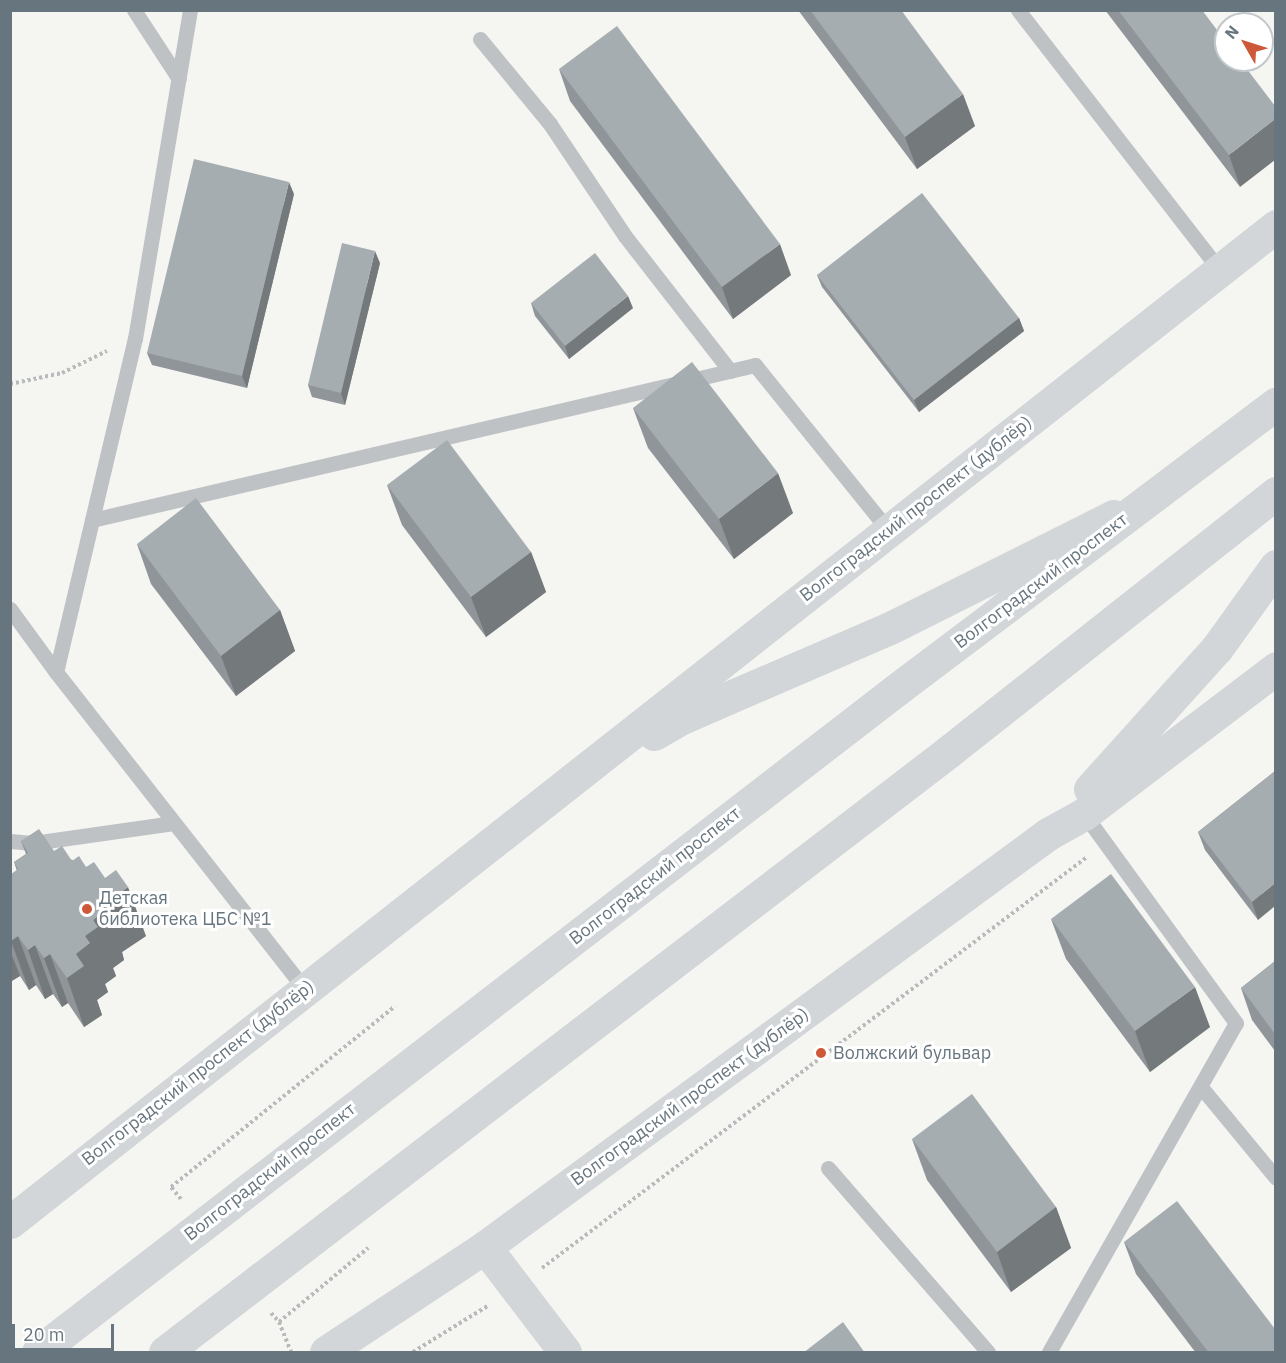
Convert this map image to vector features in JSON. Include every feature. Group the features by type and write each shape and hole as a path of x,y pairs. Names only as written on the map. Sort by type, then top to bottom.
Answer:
{"main road":[{"name":"Волгоградский проспект (дублёр)","path":"10,1222 1275,226"},
{"name":"Волгоградский проспект","path":"38,1353 208,1220 1275,404"},
{"path":"165,1353 948,752 1275,493"},
{"name":"Волгоградский проспект (дублёр)","path":"556,791 684,717 890,628 1158,494"},
{"name":"Волгоградский проспект (дублёр)","path":"1048,834 1166,709 1217,648 1275,566"},
{"name":"Волгоградский проспект (дублёр)","path":"327,1353 485,1247 1048,834 1084,814 1275,668"},
{"path":"485,1247 514,1289 565,1353"}],"lane":[{"path":"134,10 178,79"},
{"path":"56,672 135,338 190,10"},
{"path":"1018,10 1219,269"},
{"path":"480,39 550,124 625,236 730,371"},
{"path":"92,520 755,366 888,531"},
{"path":"10,609 56,672 304,989"},
{"path":"1048,1353 1236,1023 1084,814"},
{"path":"10,841 33,843 174,823"},
{"path":"1201,1087 1275,1178"},
{"path":"828,1168 988,1353"}],"path":[{"path":"10,384 62,373 135,338"},
{"path":"413,1353 514,1289 1106,843"},
{"path":"279,1322 291,1353"}],"building":[{"path":"810,10 901,10 963,94 905,137"},
{"path":"1118,10 1202,10 1214,26 1214,72 1249,72 1275,106 1275,119 1229,155"},
{"path":"617,26 780,244 722,287 559,69"},
{"path":"194,159 289,182 242,376 147,353"},
{"path":"922,193 1019,318 914,400 817,275"},
{"path":"342,243 375,251 341,393 308,385"},
{"path":"595,253 628,296 565,346 531,303"},
{"path":"692,362 778,473 719,519 633,408"},
{"path":"447,440 531,552 471,597 387,485"},
{"path":"196,498 280,610 221,656 137,544"},
{"path":"1275,771 1275,883 1252,902 1198,832"},
{"path":"39,829 54,851 62,846 72,861 79,856 86,867 94,862 105,878 116,870 128,887 102,905 106,911 93,920 98,927 85,936 90,943 76,954 84,966 67,978 50,954 44,958 35,945 28,950 18,936 10,940 10,875 18,869 14,862 28,853 21,841"},
{"path":"1111,874 1195,987 1135,1031 1051,919"},
{"path":"1275,961 1275,1034 1241,988"},
{"path":"972,1094 1056,1207 997,1252 912,1139"},
{"path":"1177,1201 1275,1329 1275,1353 1209,1353 1124,1242"},
{"path":"843,1322 865,1353 803,1353"}],"place":[{"name":"Детская библиотека ЦБС №1","path":"87,909"},
{"name":"Волжский бульвар","path":"821,1053"}]}
